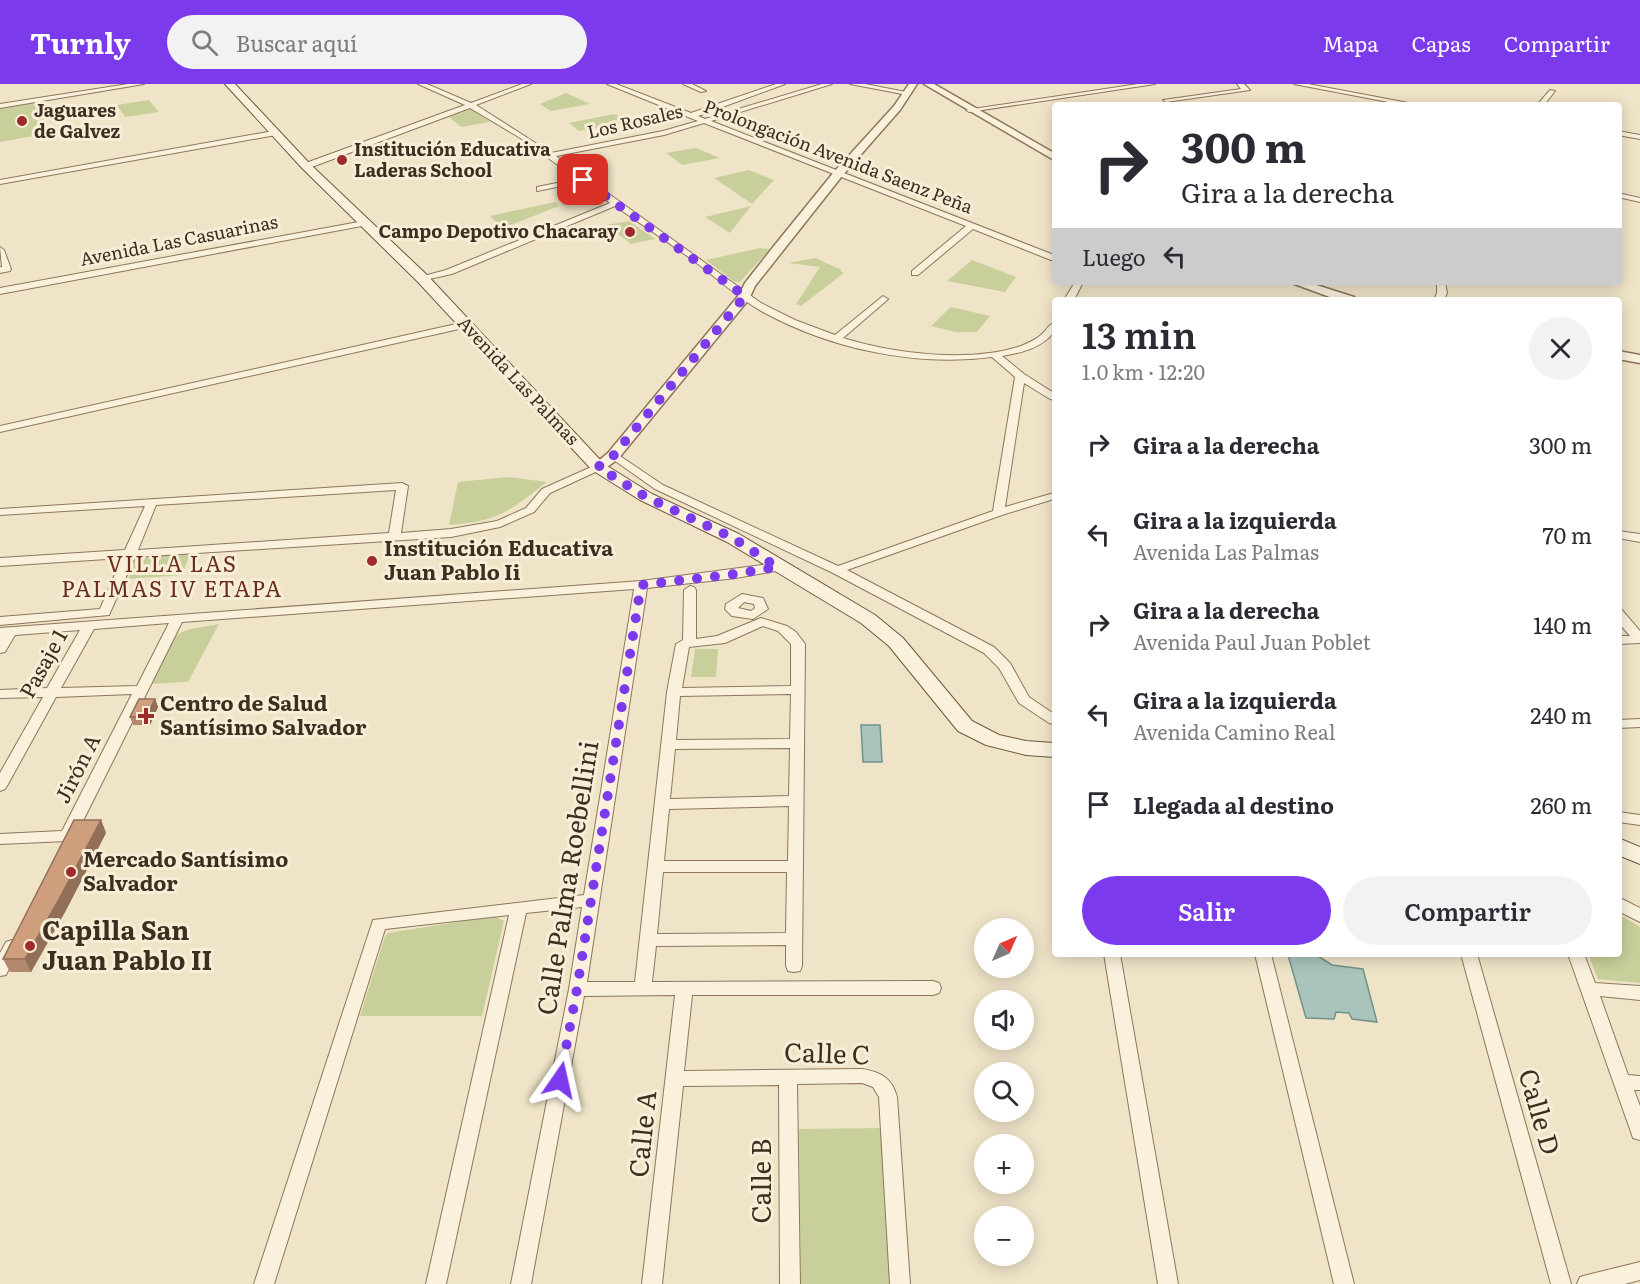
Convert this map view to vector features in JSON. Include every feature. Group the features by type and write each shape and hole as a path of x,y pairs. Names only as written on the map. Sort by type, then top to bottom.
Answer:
{"main road":[{"name":"Avenida Las Palmas","path":"230,84 273,133 423,279 598,467 646,497 749,548 777,567 868,619 896,642 965,726 993,740 1026,748 1052,750"},
{"path":"1622,848 1640,855"}],"street":[{"path":"0,106 141,84"},
{"path":"421,84 472,105 550,155 745,296 791,322 837,338 894,352 927,357 953,358 994,354 1038,343 1052,337"},
{"path":"306,166 528,84"},
{"name":"Prolongación Avenida Saenz Peña","path":"611,84 1052,257"},
{"path":"686,84 703,91"},
{"path":"691,116 782,84"},
{"name":"Los Rosales","path":"550,155 644,137 829,84"},
{"path":"853,84 911,87 929,85 1052,156"},
{"path":"969,110 1152,84"},
{"path":"1166,100 1247,90 1240,84"},
{"path":"1297,84 1398,102"},
{"path":"1135,85 1146,91"},
{"path":"0,562 451,532 500,524 530,510 546,491 598,467 613,456 745,296 749,286 778,248 838,174 897,108 911,87"},
{"path":"1543,102 1552,91"},
{"path":"1338,92 1358,102"},
{"path":"756,93 779,99"},
{"path":"1156,95 1171,102"},
{"path":"0,182 273,133"},
{"path":"1622,134 1640,137"},
{"path":"540,189 583,180"},
{"path":"1622,197 1640,200"},
{"path":"423,279 449,272 616,203"},
{"name":"Avenida Las Casuarinas","path":"0,291 364,223"},
{"path":"915,273 966,229 973,226"},
{"path":"0,250 4,270"},
{"path":"1304,285 1341,297"},
{"path":"837,338 883,299"},
{"path":"0,429 465,325"},
{"path":"994,354 1020,376 1052,396"},
{"path":"1622,356 1640,359"},
{"path":"998,513 1020,376"},
{"path":"613,456 658,487 837,570 996,655 1005,666 1024,700 1052,719"},
{"path":"0,512 402,486 394,537"},
{"path":"837,570 998,513 1052,497"},
{"path":"0,621 105,612 152,502"},
{"path":"1622,535 1640,538"},
{"path":"749,548 763,537"},
{"path":"0,649 6,632 641,585 777,567"},
{"path":"736,574 746,597"},
{"name":"Calle Palma Roebellini","path":"520,1284 577,989 641,585"},
{"path":"689,642 690,590"},
{"path":"643,989 661,804 674,692 683,644 720,640 740,633 755,619 762,609 762,603 746,597 734,601 731,609 736,613 755,619 768,622 784,629 794,636 798,644 794,966"},
{"path":"1622,618 1640,639"},
{"name":"Jirón A","path":"0,839 65,842 177,620"},
{"name":"Pasaje 1","path":"0,786 90,624"},
{"path":"1622,640 1640,639"},
{"path":"0,694 141,690"},
{"path":"674,692 798,690"},
{"path":"1024,700 1052,710"},
{"path":"1622,724 1640,723"},
{"path":"668,744 797,743"},
{"path":"661,804 796,801"},
{"path":"1622,818 1640,820"},
{"path":"655,867 795,866"},
{"path":"264,1284 380,924 591,900"},
{"path":"1622,905 1640,916"},
{"path":"436,1284 519,908"},
{"path":"0,970 21,929"},
{"path":"648,940 794,939"},
{"path":"1113,957 1168,1284"},
{"path":"1264,957 1344,1284"},
{"name":"Calle D","path":"1470,957 1561,1284"},
{"path":"1577,957 1631,1082 1640,1132"},
{"path":"577,989 933,988"},
{"path":"1589,988 1640,993"},
{"name":"Calle A","path":"652,1284 684,989"},
{"name":"Calle C","path":"674,1079 862,1076 872,1077 884,1084 888,1097 900,1284"},
{"name":"Calle B","path":"788,1077 790,1284"},
{"path":"1587,1284 1640,1271"}],"green space":[{"path":"566,93 590,104 551,111 540,104"},
{"path":"149,100 159,112 125,117 117,105"},
{"name":"Jaguares de Galvez","path":"33,103 51,133 0,142 0,109"},
{"path":"471,109 490,122 461,127 449,117"},
{"path":"614,114 630,121 579,131 569,123"},
{"path":"433,139 443,148 381,159"},
{"path":"696,148 720,158 682,165 666,153"},
{"path":"749,170 774,180 752,204 714,178"},
{"path":"555,202 559,206 503,228 490,216"},
{"path":"751,206 730,233 705,217"},
{"name":"Campo Depotivo Chacaray","path":"629,221 655,239 631,244 606,225"},
{"path":"760,248 770,249 740,282 735,282 706,260"},
{"path":"815,258 844,273 801,306 796,304 820,267 788,263"},
{"path":"972,260 1016,277 1005,292 947,281"},
{"path":"951,307 990,316 977,332 956,332 931,326"},
{"path":"508,477 547,482 512,508 492,518 449,525 458,482"},
{"path":"190,554 182,575 128,579 136,557"},
{"path":"219,624 188,682 150,684 167,648 176,636 191,629"},
{"path":"695,649 718,649 716,677 691,677"},
{"path":"495,916 504,921 482,1016 360,1016 385,936 388,933"},
{"path":"1622,916 1640,927 1640,983 1598,979 1589,957 1622,957"},
{"path":"883,1128 892,1284 801,1284 799,1129"}],"water":[{"path":"861,725 880,725 882,762 863,762"},
{"path":"1289,957 1320,957 1332,965 1363,969 1377,1022 1352,1019 1349,1013 1336,1012 1334,1019 1306,1018"}],"building":[{"path":"139,699 155,699 147,716 130,717"},
{"path":"74,820 101,820 25,959 3,959"}],"place":[{"name":"Jaguares de Galvez","path":"22,121"},
{"name":"Institución Educativa Laderas School","path":"342,160"},
{"name":"Campo Depotivo Chacaray","path":"630,232"},
{"name":"Institución Educativa Juan Pablo Ii","path":"372,561"},
{"name":"Centro de Salud Santísimo Salvador","path":"146,716"},
{"name":"Mercado Santísimo Salvador","path":"71,872"},
{"name":"Capilla San Juan Pablo II","path":"30,946"}],"district":[{"name":"VILLA LAS PALMAS IV ETAPA","path":"172,576"}],"route":[{"path":"560,1080 577,989 641,585 777,567 733,538 646,497 598,467 613,456 745,296 698,260 583,180"}]}
